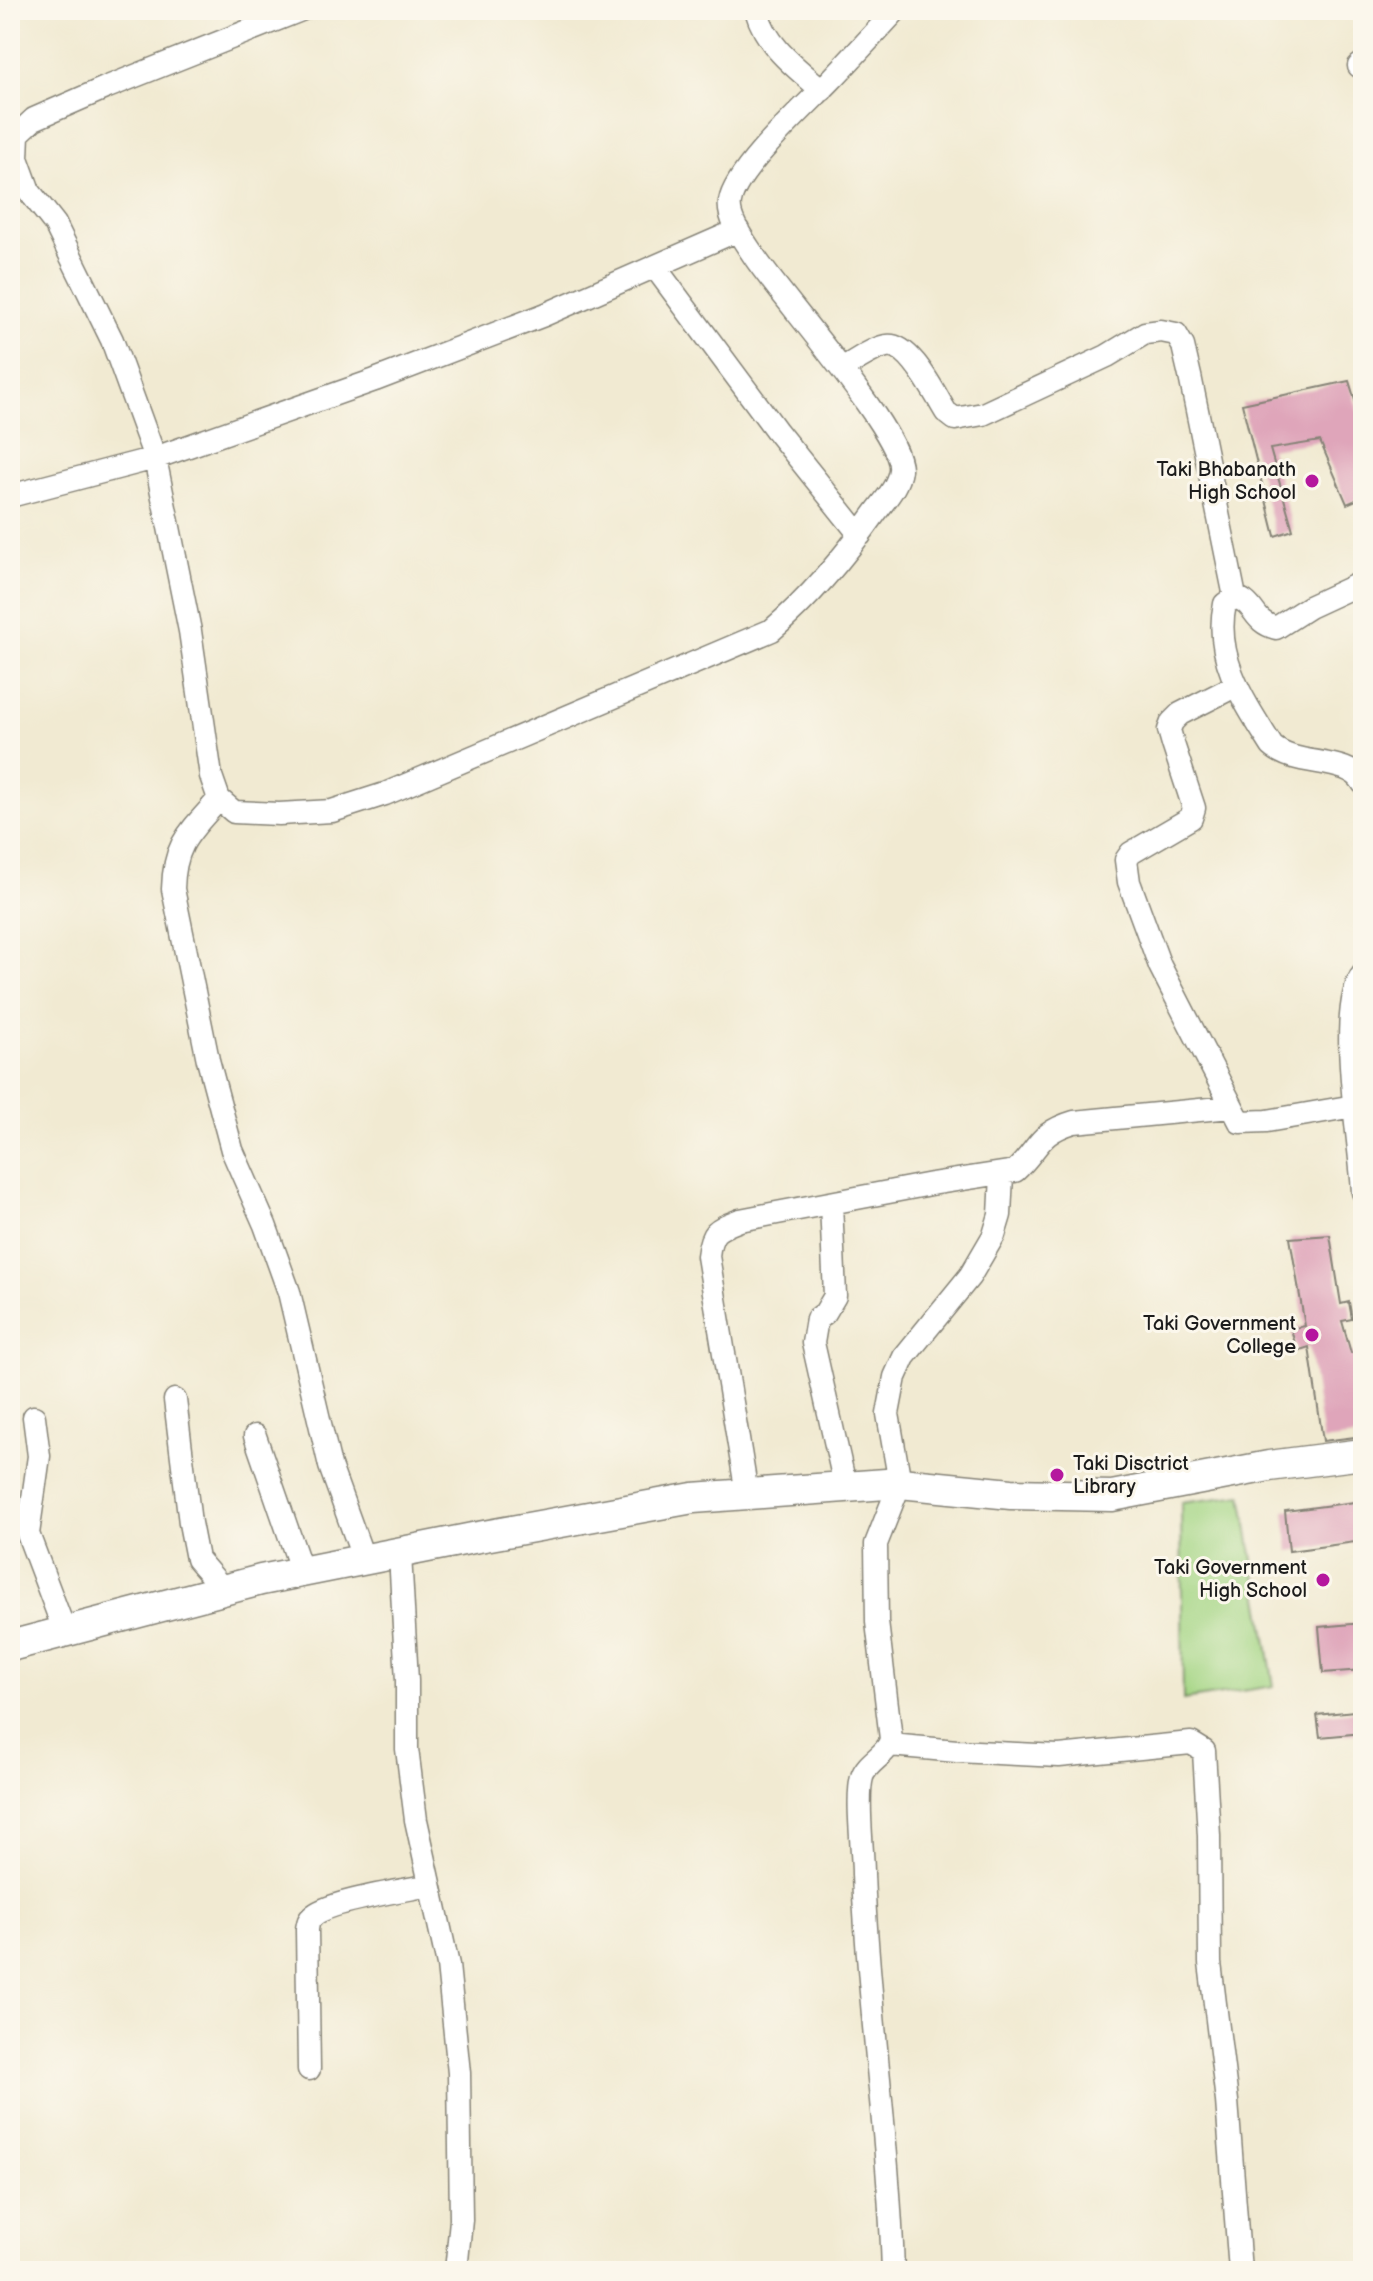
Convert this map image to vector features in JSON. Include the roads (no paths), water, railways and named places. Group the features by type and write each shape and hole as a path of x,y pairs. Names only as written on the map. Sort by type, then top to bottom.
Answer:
{"street":[{"path":"301,10 34,119 18,134 17,158 29,191 55,224 112,340 155,458 190,631 211,776 219,799 234,812 279,814 332,811 385,794 772,630 822,584 895,486 900,468 893,443 842,369 759,264 738,230 729,205 734,188 761,153 896,10"},
{"path":"756,10 771,42 822,90"},
{"path":"10,496 155,458 375,380 544,315 738,230"},
{"path":"655,267 776,430 860,535"},
{"path":"842,369 884,346 893,345 906,350 946,412 955,419 966,419 1107,356 1145,333 1161,331 1176,334 1183,346 1190,376 1235,597"},
{"path":"1235,597 1246,600 1264,624 1276,628 1309,607 1363,582"},
{"path":"1235,597 1225,604 1222,615 1225,650 1235,686 1272,746 1294,758 1346,767 1360,776 1363,783"},
{"path":"1235,686 1180,714 1172,722 1169,730 1194,808 1191,818 1131,853 1126,860 1126,869 1160,966 1240,1122 1354,1106"},
{"path":"219,799 183,840 174,864 173,889 208,1060 232,1150 265,1225 289,1292 330,1466 364,1560"},
{"path":"1363,974 1352,994 1351,1043 1363,1192"},
{"path":"747,1494 708,1256 710,1240 719,1228 740,1220 931,1184 1002,1175 1015,1171 1040,1139 1054,1128 1064,1125 1231,1107"},
{"path":"893,2271 891,2194 864,1896 861,1790 866,1770 890,1745 877,1622 876,1544 900,1483 888,1414 895,1377 904,1357 970,1276 994,1235 1000,1215 1002,1175"},
{"path":"831,1203 835,1296 825,1313 817,1319 813,1343 845,1485"},
{"path":"175,1400 197,1559 224,1590"},
{"path":"34,1417 39,1456 28,1534 65,1632"},
{"path":"255,1436 302,1572"},
{"path":"10,1646 302,1572 693,1498 900,1483 1011,1494 1112,1496 1269,1466 1363,1454"},
{"path":"400,1554 407,1681 407,1749 416,1820 448,1965 459,2073 461,2220 456,2271"},
{"path":"890,1745 1059,1756 1191,1743 1204,1751 1209,1836 1210,1963 1227,2101 1240,2271"},
{"path":"309,2069 307,1929 312,1916 322,1910 362,1899 430,1885"}],"place":[{"name":"Taki Bhabanath High School","path":"1312,481"},
{"name":"Taki Government College","path":"1312,1335"},
{"name":"Taki Disctrict Library","path":"1057,1475"},
{"name":"Taki Government High School","path":"1323,1580"}]}
